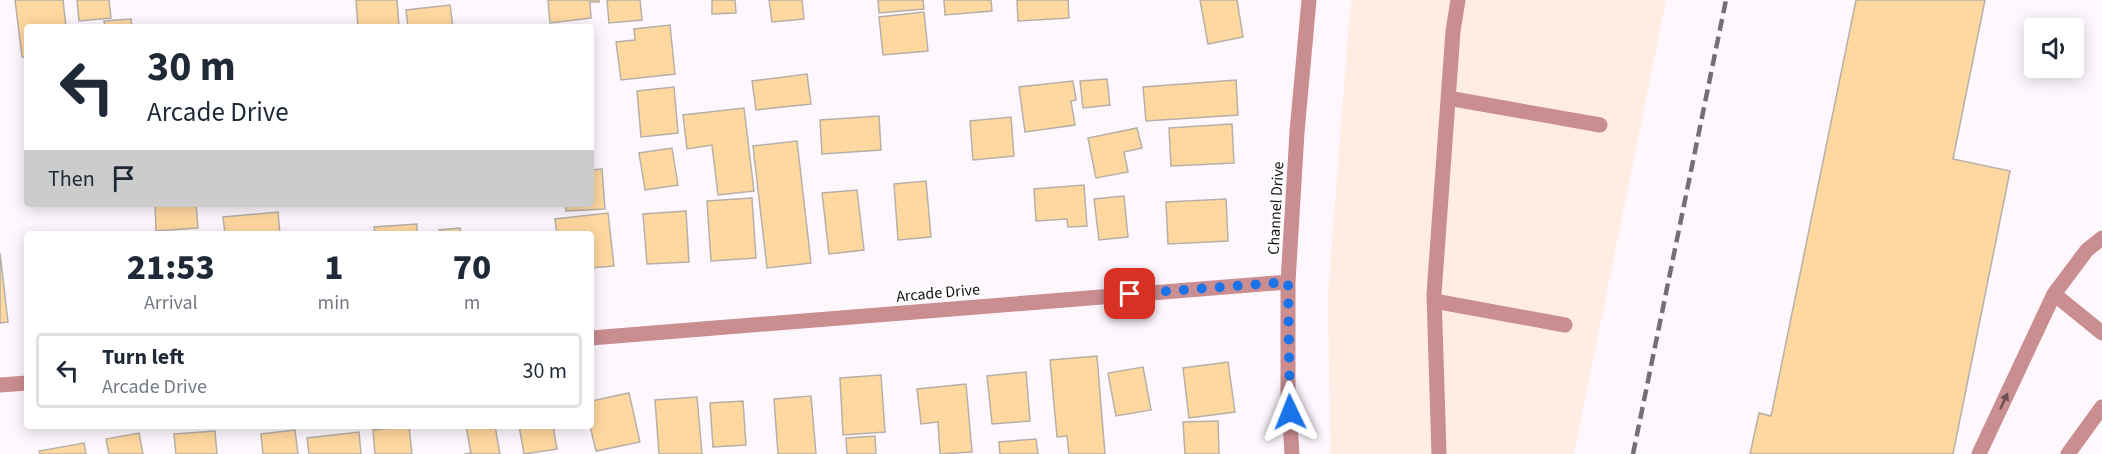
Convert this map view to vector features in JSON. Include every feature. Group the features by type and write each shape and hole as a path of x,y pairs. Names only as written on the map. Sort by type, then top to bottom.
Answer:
{"street":[{"name":"Channel Drive","path":"1292,454 1288,391 1288,282 1309,0"},
{"path":"1439,454 1434,301 1453,31 1458,0"},
{"path":"1448,98 1600,125"},
{"path":"1978,454 2055,294 2087,250 2102,238"},
{"name":"Arcade Drive","path":"594,338 1288,282"},
{"path":"2055,294 2102,333"},
{"path":"1434,301 1565,325"},
{"path":"0,386 24,383"},
{"path":"2068,454 2102,408"}],"shaded area":[{"path":"1352,0 1666,0 1574,454 1330,454 1328,293"}],"building":[{"path":"15,0 63,0 66,24 24,24 24,57 22,57"},
{"path":"77,0 109,0 111,18 79,21"},
{"path":"356,0 397,0 399,24 358,24"},
{"path":"548,0 599,0 599,2 590,2 591,18 550,23"},
{"path":"607,0 640,0 642,20 609,23"},
{"path":"712,0 735,0 736,13 712,14"},
{"path":"769,0 802,0 804,19 772,22"},
{"path":"878,0 923,0 924,9 879,13"},
{"path":"944,0 991,0 992,11 945,15"},
{"path":"1017,0 1068,0 1069,18 1018,21"},
{"path":"1200,0 1237,0 1243,37 1208,44"},
{"path":"1856,0 1985,0 1953,159 2010,171 1953,454 1750,454 1759,413 1771,416"},
{"path":"450,5 453,24 408,24 406,10"},
{"path":"924,12 928,51 883,55 879,17"},
{"path":"131,19 132,24 104,24 104,21"},
{"path":"670,25 675,74 621,80 616,42 635,40 634,29"},
{"path":"807,74 811,104 756,110 752,81"},
{"path":"1107,79 1110,105 1083,108 1080,81"},
{"path":"1236,80 1238,115 1146,121 1143,87"},
{"path":"1073,81 1076,100 1071,101 1075,125 1025,132 1019,87"},
{"path":"674,87 678,133 641,137 637,91"},
{"path":"744,108 754,191 718,195 712,145 687,149 683,115"},
{"path":"879,116 881,150 822,154 820,120"},
{"path":"1011,117 1014,156 973,160 970,121"},
{"path":"1232,124 1234,163 1171,166 1169,128"},
{"path":"1137,128 1142,148 1124,152 1128,172 1096,178 1088,138"},
{"path":"797,141 811,263 767,268 753,146"},
{"path":"672,148 678,185 645,190 639,153"},
{"path":"602,169 605,209 566,211 566,207 594,207 594,170"},
{"path":"926,181 931,237 898,240 894,184"},
{"path":"1084,185 1087,226 1068,227 1067,219 1036,221 1034,189"},
{"path":"857,190 864,250 829,254 822,193"},
{"path":"1124,196 1128,237 1099,240 1094,199"},
{"path":"752,198 756,258 711,261 707,201"},
{"path":"1226,199 1228,241 1168,244 1166,202"},
{"path":"155,207 196,207 198,228 156,231"},
{"path":"686,211 689,262 647,264 643,214"},
{"path":"278,212 280,231 225,231 223,217"},
{"path":"608,213 614,266 594,268 594,231 557,231 555,219"},
{"path":"417,224 417,231 375,231 374,227"},
{"path":"460,228 460,231 439,231"},
{"path":"0,253 8,322 0,323"},
{"path":"1097,356 1105,454 1069,454 1067,436 1057,437 1050,360"},
{"path":"1228,362 1235,412 1189,418 1183,368"},
{"path":"1143,367 1151,410 1116,416 1108,373"},
{"path":"1026,372 1030,421 992,424 987,376"},
{"path":"881,375 885,432 843,435 840,378"},
{"path":"966,384 972,452 940,454 938,422 921,424 917,389"},
{"path":"629,393 640,442 596,451 591,429 594,429 594,400"},
{"path":"811,396 816,454 778,454 774,399"},
{"path":"697,397 702,454 659,454 655,400"},
{"path":"743,401 746,445 713,447 710,403"},
{"path":"1218,421 1219,454 1185,454 1183,422"},
{"path":"409,429 412,454 375,454 373,430"},
{"path":"467,429 496,429 500,454 464,454 471,453"},
{"path":"520,429 554,429 557,449 524,454"},
{"path":"295,430 298,454 263,454 261,434"},
{"path":"215,431 217,454 176,454 174,434"},
{"path":"359,432 361,454 309,454 307,438"},
{"path":"139,433 143,454 109,454 106,439"},
{"path":"875,436 876,454 847,454 846,438"},
{"path":"1036,439 1038,454 1000,454 999,442"},
{"path":"84,443 86,454 40,454 39,451"}],"railway":[{"path":"1633,454 1726,0"}],"route":[{"path":"1130,294 1288,282 1290,412"}]}
